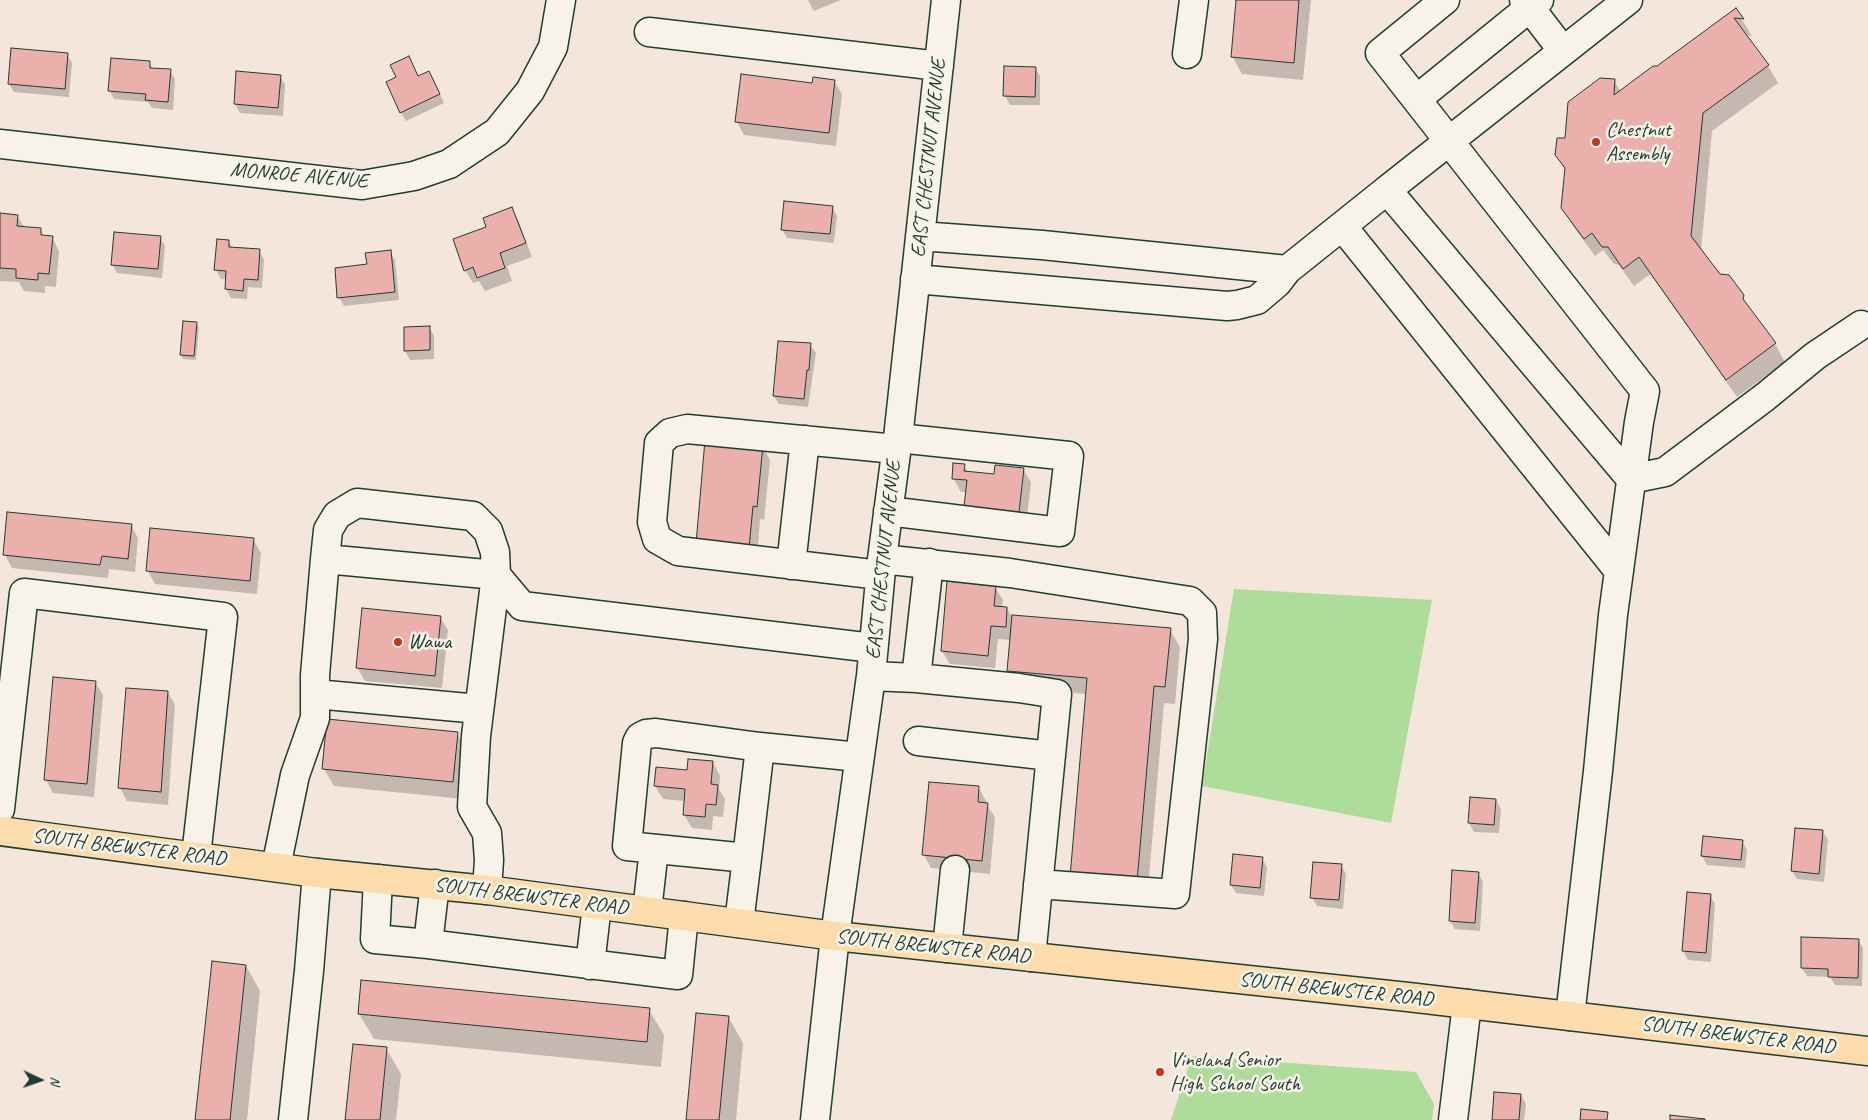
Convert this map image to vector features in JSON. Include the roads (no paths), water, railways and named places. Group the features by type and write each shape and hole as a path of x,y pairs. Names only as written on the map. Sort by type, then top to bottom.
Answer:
{"main road":[{"name":"SOUTH BREWSTER ROAD","path":"0,832 317,872 486,890 835,936 1467,1004 1868,1051"}],"street":[{"name":"MONROE AVENUE","path":"0,144 362,185 414,176 449,164 497,132 530,91 553,47 561,0"},
{"name":"EAST CHESTNUT AVENUE","path":"815,1120 835,936 871,676 881,567 897,443 946,0"},
{"path":"1187,54 1194,0"},
{"path":"1445,0 1380,53 1646,391 1639,422 1619,571 1570,1016"},
{"path":"915,279 1226,306 1256,300 1277,283 1287,270 1628,0"},
{"path":"1416,99 1531,2 1563,51"},
{"path":"649,32 939,66"},
{"path":"1387,190 1631,479"},
{"path":"1342,226 1619,571"},
{"path":"920,236 1042,245 1287,270"},
{"path":"1631,479 1665,472 1765,397 1815,356 1861,325"},
{"path":"888,511 1060,532 1069,456 897,443 805,440 687,429 670,433 660,443 652,522 657,539 678,551 791,565 881,567 929,563 1010,573 1190,601 1202,613 1203,639 1175,894 1038,884"},
{"path":"791,565 805,440"},
{"path":"276,867 295,775 315,718 315,694 328,530 337,515 357,503 473,516 488,531 495,552 496,575 476,736 472,807 487,833 489,860 486,890"},
{"path":"326,559 496,575 522,606 873,648"},
{"path":"916,678 929,563"},
{"path":"0,809 24,593 222,617 196,856"},
{"path":"871,676 916,678 1019,688 1057,694 1031,957"},
{"path":"315,694 479,709"},
{"path":"747,858 627,846 636,743 640,737 656,733 760,747 860,757"},
{"path":"918,741 1051,756"},
{"path":"739,923 760,747"},
{"path":"646,911 654,849"},
{"path":"947,948 955,870"},
{"path":"293,1120 309,971 317,872"},
{"path":"378,879 375,939 678,975 684,916"},
{"path":"428,944 435,884"},
{"path":"590,964 597,905"},
{"path":"1454,1120 1467,1004"}],"place":[{"name":"Chestnut Assembly","path":"1596,142"},
{"name":"Wawa","path":"398,642"},
{"name":"Vineland Senior High School South","path":"1160,1072"}]}
